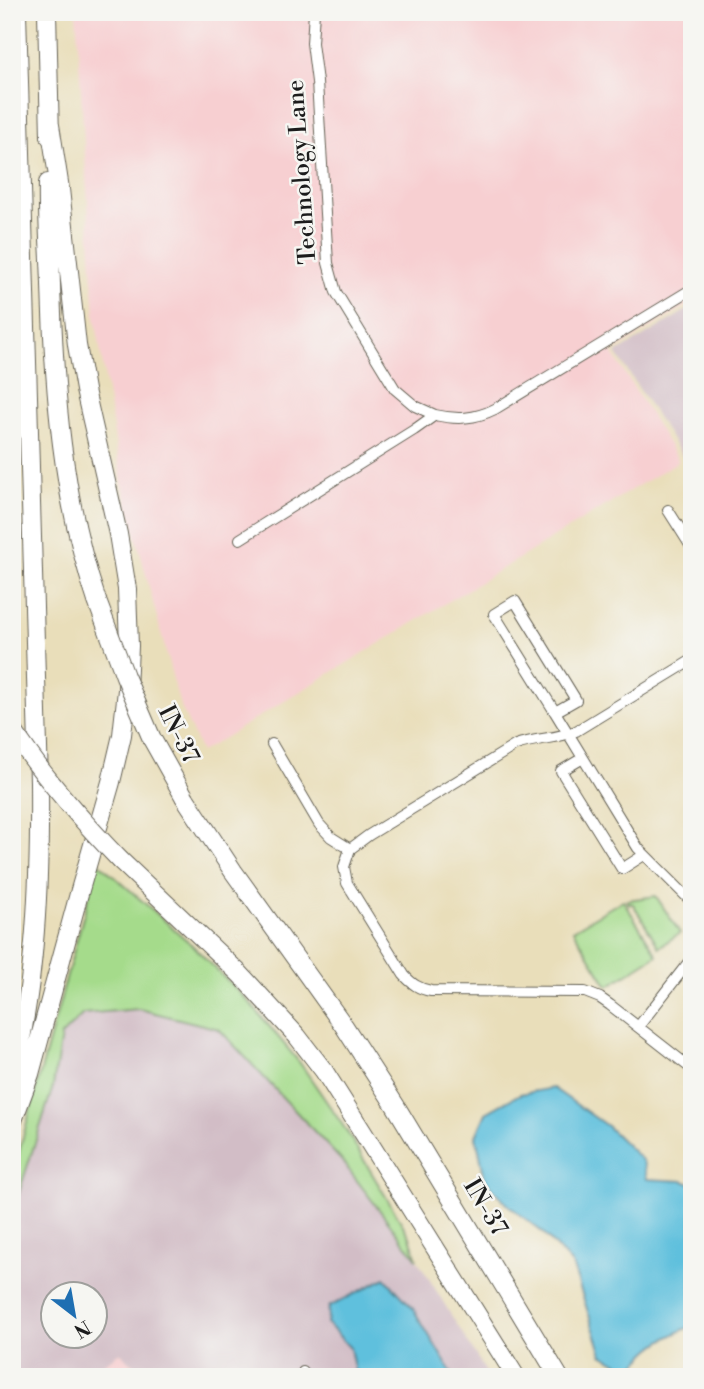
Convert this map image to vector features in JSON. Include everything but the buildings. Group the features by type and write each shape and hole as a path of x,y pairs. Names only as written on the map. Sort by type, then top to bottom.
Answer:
{"highway":[{"path":"12,1080 29,986 40,844 17,12"},
{"name":"IN-37","path":"47,12 50,125 48,191 58,419 71,504 83,558 125,676 152,739 185,798 395,1105 559,1377"},
{"path":"12,1123 30,1074 111,782 122,735 127,690 127,589 118,534 77,345 60,189 50,125"},
{"path":"12,729 61,795 121,862 240,974 297,1036 324,1071 362,1130 516,1377"},
{"path":"522,1314 569,1377"}],"street":[{"name":"Technology Lane","path":"313,13 330,277 336,292 395,389 415,406 448,418 485,414 692,289"},
{"path":"240,539 435,415"},
{"path":"668,510 692,548"},
{"path":"555,712 576,699 515,601 494,614 644,855 692,902"},
{"path":"692,660 576,731 516,745 369,835 350,849 344,867 347,883 410,983 431,991 585,992 600,998 692,1069"},
{"path":"272,744 319,824 331,837 350,849"},
{"path":"583,758 561,771 621,869 644,855"},
{"path":"638,1027 692,958"}],"shaded area":[{"path":"76,12 692,12 692,302 612,352 679,461 201,752 179,702 122,483 95,317"},
{"path":"692,307 692,471 616,353"},
{"path":"139,1009 219,1029 341,1160 417,1259 489,1377 141,1377 133,1364 120,1352 84,1377 12,1377 12,1214 53,1087 61,1036 83,1014"},
{"path":"120,1352 133,1364 141,1377 84,1377"}],"green space":[{"path":"98,862 191,944 250,1003 300,1063 346,1130 410,1237 417,1259 341,1160 219,1029 139,1009 83,1014 61,1036 53,1087 12,1214 12,1177"},
{"path":"656,896 680,933 659,947 633,904 629,904 627,900"},
{"path":"623,900 657,955 608,986 573,930"}],"water":[{"path":"553,1088 607,1126 643,1161 647,1179 692,1184 692,1326 658,1344 644,1355 631,1371 602,1354 572,1264 542,1232 507,1204 485,1179 476,1136 486,1113 520,1094"},
{"path":"385,1278 412,1307 454,1377 360,1377 355,1373 350,1348 327,1323 329,1307"}]}
